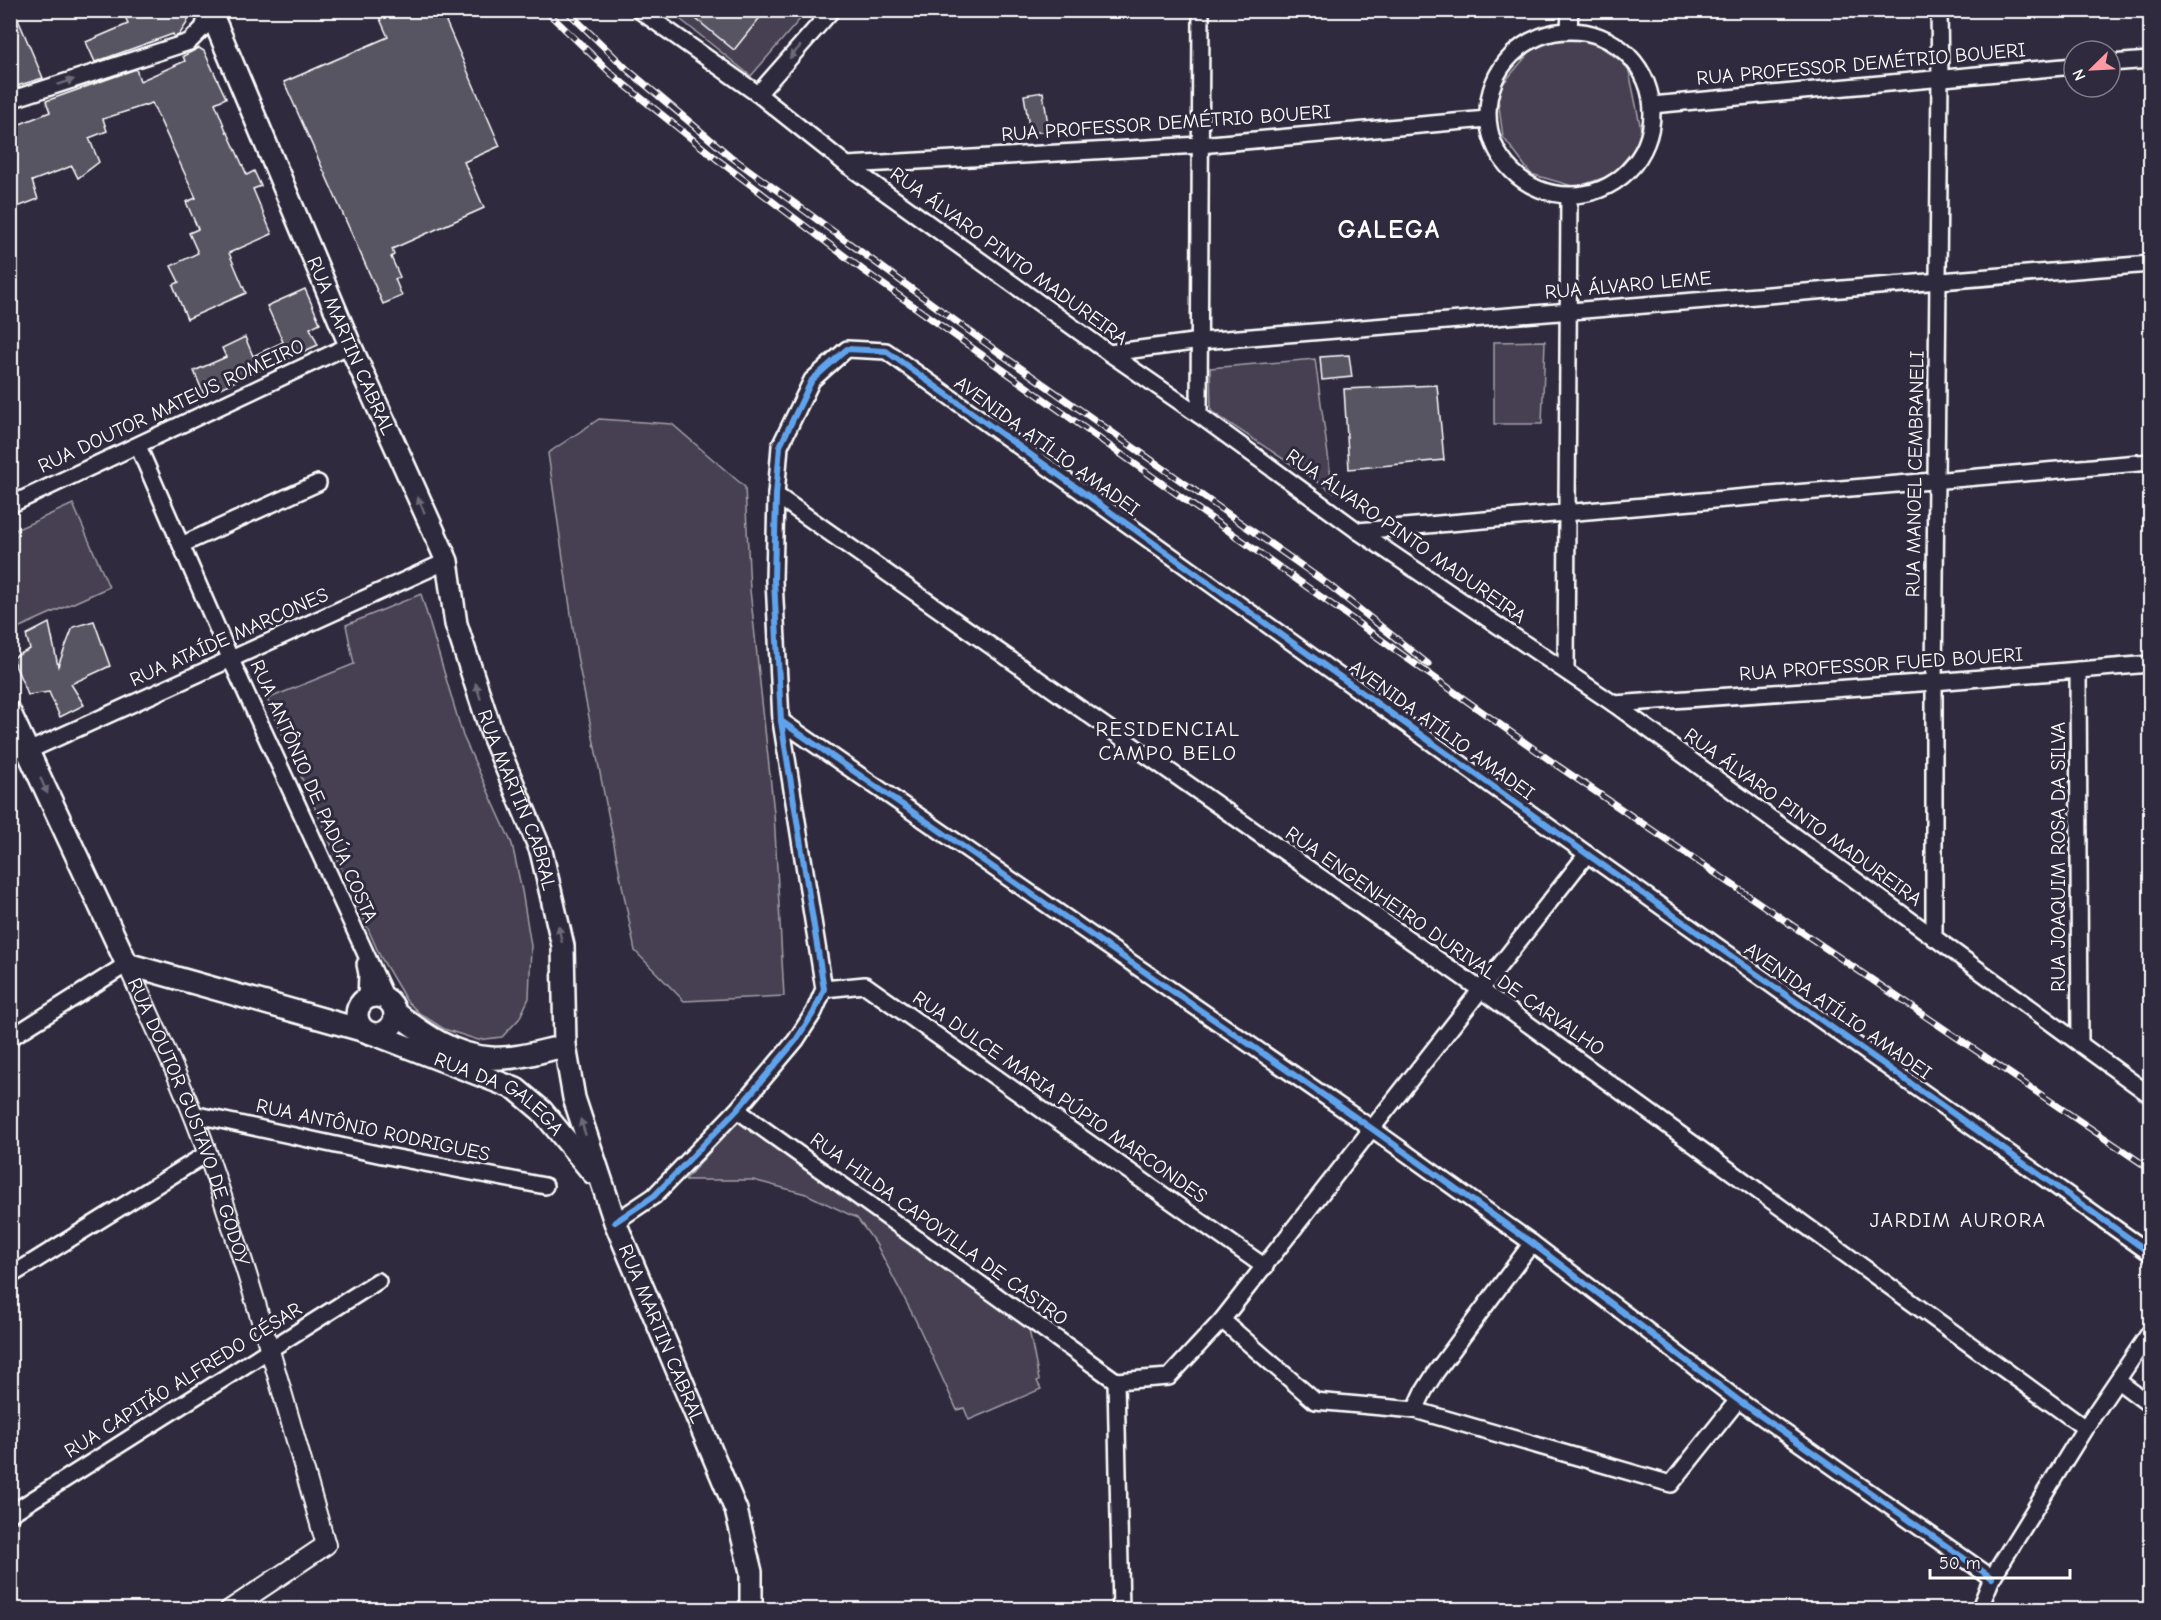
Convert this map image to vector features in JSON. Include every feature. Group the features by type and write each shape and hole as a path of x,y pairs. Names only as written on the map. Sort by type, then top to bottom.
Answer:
{"main road":[{"name":"RUA MARTIN CABRAL","path":"210,10 350,345 447,561 456,624 491,731 541,851 563,946 565,1046 574,1098 615,1222 736,1510 751,1572 752,1610"},
{"name":"RUA DOUTOR GUSTAVO DE GODOY","path":"10,713 127,964"},
{"name":"RUA DA GALEGA","path":"127,964 370,1033 516,1089 542,1111 601,1183"},
{"name":"RUA DA GALEGA","path":"307,1015 339,1012 376,1004 422,1034 455,1051 491,1058 526,1055 565,1046"},
{"path":"376,1004 394,1024 384,1033 370,1033 357,1021 376,1004"},
{"path":"516,1089 517,1067 526,1055"},
{"path":"542,1111 574,1098"}],"street":[{"path":"10,100 189,42 203,28 210,10"},
{"name":"RUA ÁLVARO PINTO MADUREIRA","path":"639,10 758,94 847,165 1358,531 1614,704 2151,1095"},
{"path":"758,94 832,10"},
{"path":"1199,415 1202,10"},
{"path":"1569,30 1570,10"},
{"name":"RUA MANOEL CEMBRANELI","path":"1934,938 1939,10"},
{"path":"1569,30 1599,35 1625,51 1643,76 1652,105 1648,139 1631,168 1603,189 1569,196 1539,190 1513,173 1495,148 1487,118 1491,85 1509,57 1536,37 1569,30"},
{"path":"2122,62 2151,60"},
{"name":"RUA PROFESSOR DEMÉTRIO BOUERI","path":"1652,105 2062,67"},
{"name":"RUA PROFESSOR DEMÉTRIO BOUERI","path":"847,165 1200,145 1487,118"},
{"path":"1566,671 1569,196"},
{"name":"RUA ÁLVARO LEME","path":"1109,353 1201,341 2151,264"},
{"name":"RUA DOUTOR MATEUS ROMEIRO","path":"10,505 350,345"},
{"name":"AVENIDA ATÍLIO AMADEI","path":"824,989 781,721 774,580 776,495 780,446 812,380 847,349 886,351 1587,854 2151,1253"},
{"name":"RUA ANTÔNIO DE PADÚA COSTA","path":"138,446 231,660 359,940 376,1004"},
{"path":"1358,531 2151,462"},
{"path":"181,545 318,483"},
{"name":"RUA ENGENHEIRO DURIVAL DE CARVALHO","path":"776,495 1481,990 2085,1428"},
{"name":"RUA ATAÍDE MARCONES","path":"28,751 447,561"},
{"name":"RUA PROFESSOR FUED BOUERI","path":"1614,704 1934,682 2151,664"},
{"name":"RUA JOAQUIM ROSA DA SILVA","path":"2078,670 2080,1044"},
{"path":"781,721 1371,1128 1532,1243 1738,1400 1992,1578"},
{"path":"1121,1610 1116,1381 1169,1377 1222,1320 1587,854"},
{"path":"10,1038 127,964"},
{"name":"RUA DOUTOR GUSTAVO DE GODOY","path":"127,964 208,1153 270,1350 326,1545 229,1610"},
{"name":"RUA DULCE MARIA PÚPIO MARCONDES","path":"824,989 865,985 1265,1267"},
{"path":"615,1222 654,1196 737,1110 796,1040 814,1012 824,989"},
{"name":"RUA HILDA CAPOVILLA DE CASTRO","path":"737,1110 1116,1381"},
{"name":"RUA ANTÔNIO RODRIGUES","path":"193,1114 382,1155 545,1186"},
{"path":"10,1276 208,1153"},
{"path":"1415,1410 1436,1372 1532,1243"},
{"name":"RUA CAPITÃO ALFREDO CÉSAR","path":"10,1514 378,1281"},
{"path":"1222,1320 1315,1401 1415,1410 1671,1484 1738,1400"},
{"path":"1979,1610 1992,1578 2085,1428 2151,1332"},
{"path":"2118,1381 2151,1405"}],"shaded area":[{"path":"670,11 807,11 751,76"},
{"path":"1591,40 1628,66 1643,139 1612,175 1576,187 1531,174 1503,137 1497,91 1539,41"},
{"path":"1545,341 1542,424 1494,424 1494,342"},
{"path":"1315,359 1333,492 1211,411 1210,368"},
{"path":"599,419 672,424 745,487 750,590 774,813 784,996 684,1001 635,951 577,656 548,453"},
{"path":"73,504 109,587 11,631 11,532"},
{"path":"421,594 463,736 512,844 522,891 531,946 529,998 519,1019 502,1037 478,1040 444,1029 419,1013 406,1000 380,956 267,699 354,664 346,625"},
{"path":"738,1120 1029,1329 1039,1380 1037,1381 1041,1389 969,1420 964,1408 957,1410 915,1319 876,1244 857,1218 806,1194 753,1180 685,1180"}],"building":[{"path":"10,10 14,10 43,78 10,88"},
{"path":"123,10 191,10 187,23 179,35 174,37 173,34 95,62 86,42 128,24"},
{"path":"376,10 441,10 500,146 464,162 484,208 392,249 394,255 391,257 400,277 395,279 402,296 383,304 284,82 388,37"},
{"path":"685,10 766,10 734,50"},
{"path":"199,48 204,51 226,98 215,103 227,133 247,175 254,171 261,186 253,189 272,234 229,253 246,293 187,319 173,285 179,282 171,266 198,253 189,233 198,229 186,202 196,198 152,103 103,119 107,131 89,138 99,162 78,178 72,166 32,181 38,199 10,210 10,128 50,112 46,101 136,69 140,81 185,61 183,56"},
{"path":"1043,92 1049,131 1030,133 1024,95"},
{"path":"305,289 320,323 310,328 318,345 204,395 194,371 226,357 222,348 245,337 253,356 283,342 267,306"},
{"path":"1349,355 1352,377 1322,380 1320,357"},
{"path":"1437,385 1444,460 1349,469 1344,389"},
{"path":"94,621 110,666 71,684 84,705 60,717 49,692 28,695 12,658 30,649 26,635 49,623 58,666 73,627"}],"railway":[{"path":"545,10 615,77 718,160 863,270 1558,766 2150,1169"},
{"path":"566,10 628,70 730,156 998,352 1329,585 1428,664"}],"cycle path":[{"path":"615,1222 654,1196 737,1110 796,1040 814,1012 824,989 781,721 774,580 776,495 780,446 812,380 847,349 886,351 1587,854 2150,1253"},
{"path":"781,721 1371,1128 1532,1243 1738,1400 1992,1578"}],"district":[{"name":"GALEGA","path":"1389,230"},
{"name":"RESIDENCIAL CAMPO BELO","path":"1168,741"},
{"name":"JARDIM AURORA","path":"1958,1220"}]}
